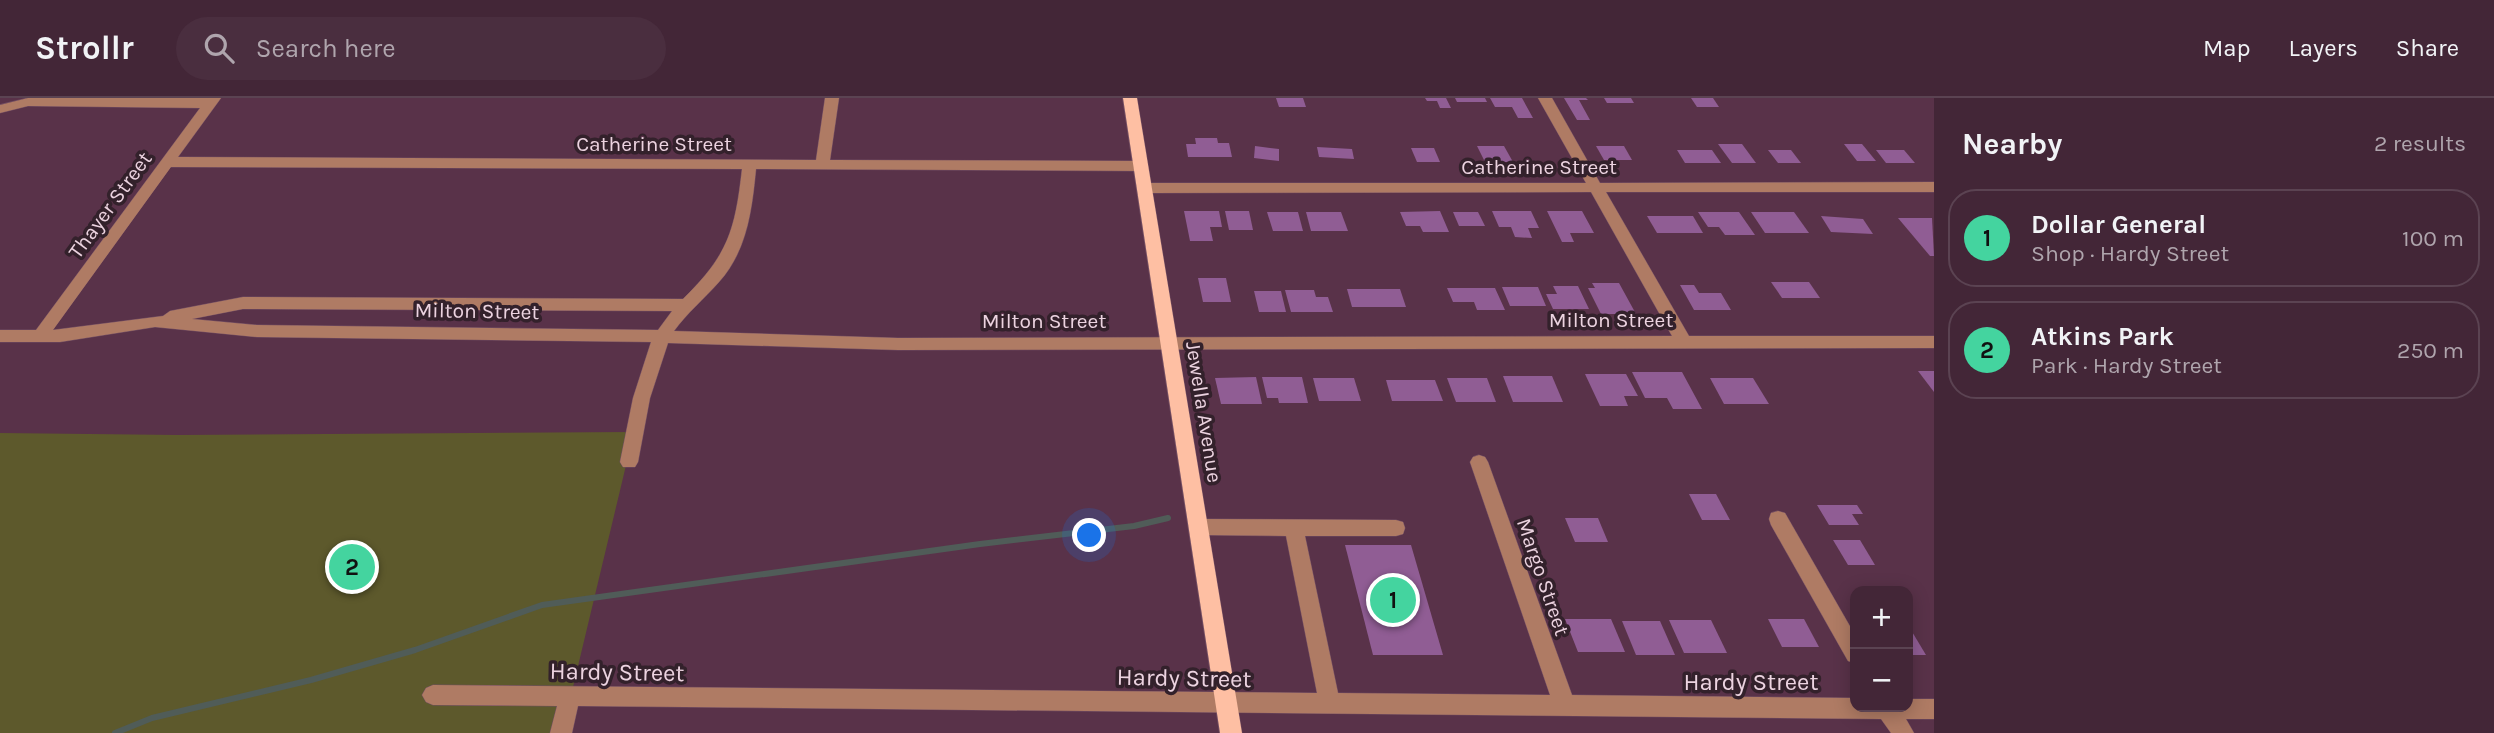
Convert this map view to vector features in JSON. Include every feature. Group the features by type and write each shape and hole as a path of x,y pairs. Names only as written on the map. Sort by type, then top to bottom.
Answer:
{"main road":[{"name":"Jewella Avenue","path":"1130,98 1231,733"}],"street":[{"path":"822,166 832,98"},
{"path":"1545,98 1684,343"},
{"path":"0,109 28,102 212,101"},
{"name":"Thayer Street","path":"40,336 212,101"},
{"name":"Catherine Street","path":"167,162 1141,166"},
{"path":"629,462 662,338 687,305 721,270 732,252 747,191 749,166"},
{"name":"Catherine Street","path":"1144,188 1934,187"},
{"name":"Milton Street","path":"0,336 40,336 155,321 243,303 687,305"},
{"name":"Milton Street","path":"155,321 257,331 898,344 1934,342"},
{"name":"Margo Street","path":"1479,462 1565,707"},
{"path":"1779,519 1852,649"},
{"path":"1199,527 1396,528"},
{"path":"1294,527 1330,705"},
{"name":"Hardy Street","path":"433,695 1227,705 1850,708"},
{"path":"561,733 570,698"},
{"name":"Hardy Street","path":"1913,709 1934,709"},
{"path":"1890,712 1903,733"}],"shaded area":[{"path":"634,432 562,733 0,733 0,433 178,435"}],"building":[{"path":"1276,98 1303,98 1306,107 1279,107"},
{"path":"1425,98 1446,98 1451,108 1440,108 1437,101 1427,101"},
{"path":"1455,98 1485,98 1487,102 1457,102"},
{"path":"1490,98 1522,98 1533,118 1518,118 1512,107 1495,107"},
{"path":"1564,98 1586,98 1588,100 1579,100 1590,120 1577,120"},
{"path":"1604,98 1631,98 1634,103 1607,103"},
{"path":"1691,98 1713,98 1719,107 1697,107"},
{"path":"1195,138 1217,138 1218,143 1229,143 1232,157 1188,157 1186,144 1196,144"},
{"path":"1718,144 1742,144 1756,163 1732,163"},
{"path":"1844,144 1862,144 1876,161 1857,161"},
{"path":"1255,146 1279,149 1279,161 1254,158"},
{"path":"1477,146 1504,146 1513,162 1485,162"},
{"path":"1596,146 1624,146 1632,160 1604,160"},
{"path":"1317,147 1352,149 1354,159 1319,157"},
{"path":"1411,148 1434,148 1440,162 1417,162"},
{"path":"1677,150 1712,150 1721,163 1685,163"},
{"path":"1768,150 1791,150 1801,163 1778,163"},
{"path":"1876,150 1904,150 1915,163 1886,163"},
{"path":"1184,211 1219,211 1222,227 1210,227 1213,241 1190,241"},
{"path":"1225,211 1249,211 1253,230 1229,230"},
{"path":"1440,211 1449,232 1423,232 1420,226 1406,226 1400,212"},
{"path":"1492,211 1531,211 1539,228 1528,228 1532,238 1515,237 1511,227 1499,227"},
{"path":"1547,211 1582,211 1594,233 1570,233 1574,242 1562,242"},
{"path":"1267,212 1298,212 1303,231 1273,231"},
{"path":"1306,212 1341,212 1348,231 1311,231"},
{"path":"1453,212 1478,212 1485,226 1459,226"},
{"path":"1698,212 1739,212 1755,235 1725,235 1719,227 1708,227"},
{"path":"1751,212 1794,212 1809,233 1765,233"},
{"path":"1647,216 1693,216 1703,233 1657,233"},
{"path":"1821,216 1863,219 1873,234 1831,232"},
{"path":"1898,218 1932,218 1934,256 1930,256"},
{"path":"1198,278 1226,278 1231,302 1203,302"},
{"path":"1771,282 1809,282 1820,298 1782,298"},
{"path":"1592,283 1619,283 1636,314 1601,314 1588,288 1595,288"},
{"path":"1680,285 1694,285 1699,293 1721,293 1731,310 1694,310"},
{"path":"1553,286 1578,286 1589,309 1553,309 1546,294 1557,294"},
{"path":"1502,287 1538,287 1546,306 1510,306"},
{"path":"1447,288 1495,288 1505,310 1477,310 1474,302 1453,302"},
{"path":"1347,289 1400,289 1406,307 1352,307"},
{"path":"1285,290 1314,290 1316,297 1328,297 1333,312 1291,312"},
{"path":"1254,291 1281,291 1286,312 1259,312"},
{"path":"1918,371 1934,371 1934,392"},
{"path":"1632,372 1682,372 1702,409 1673,409 1667,398 1645,398"},
{"path":"1585,374 1626,374 1638,396 1624,396 1628,406 1600,406"},
{"path":"1503,376 1552,376 1563,402 1513,402"},
{"path":"1256,377 1262,404 1221,404 1215,378"},
{"path":"1262,377 1302,377 1308,403 1279,403 1278,398 1267,398"},
{"path":"1313,378 1354,378 1361,401 1319,401"},
{"path":"1447,378 1487,378 1496,402 1456,402"},
{"path":"1710,378 1753,378 1769,404 1724,404"},
{"path":"1386,380 1435,380 1443,401 1392,401"},
{"path":"1689,494 1716,494 1730,520 1702,520"},
{"path":"1817,505 1857,505 1863,514 1852,514 1859,525 1829,525"},
{"path":"1565,518 1598,518 1608,542 1575,542"},
{"path":"1833,540 1860,540 1875,565 1848,565"},
{"path":"1345,545 1411,545 1443,655 1373,655"},
{"path":"1565,619 1611,619 1625,652 1578,652"},
{"path":"1768,619 1804,619 1819,647 1782,647"},
{"path":"1669,620 1711,620 1727,653 1684,653"},
{"path":"1622,621 1660,621 1675,655 1636,655"},
{"path":"1913,633 1926,655 1913,655"}],"waterway":[{"path":"115,733 152,718 311,680 415,650 542,605 980,544 1134,526 1168,518"}],"place":[{"name":"Atkins Park","path":"352,567"},
{"name":"Dollar General","path":"1393,600"}]}
